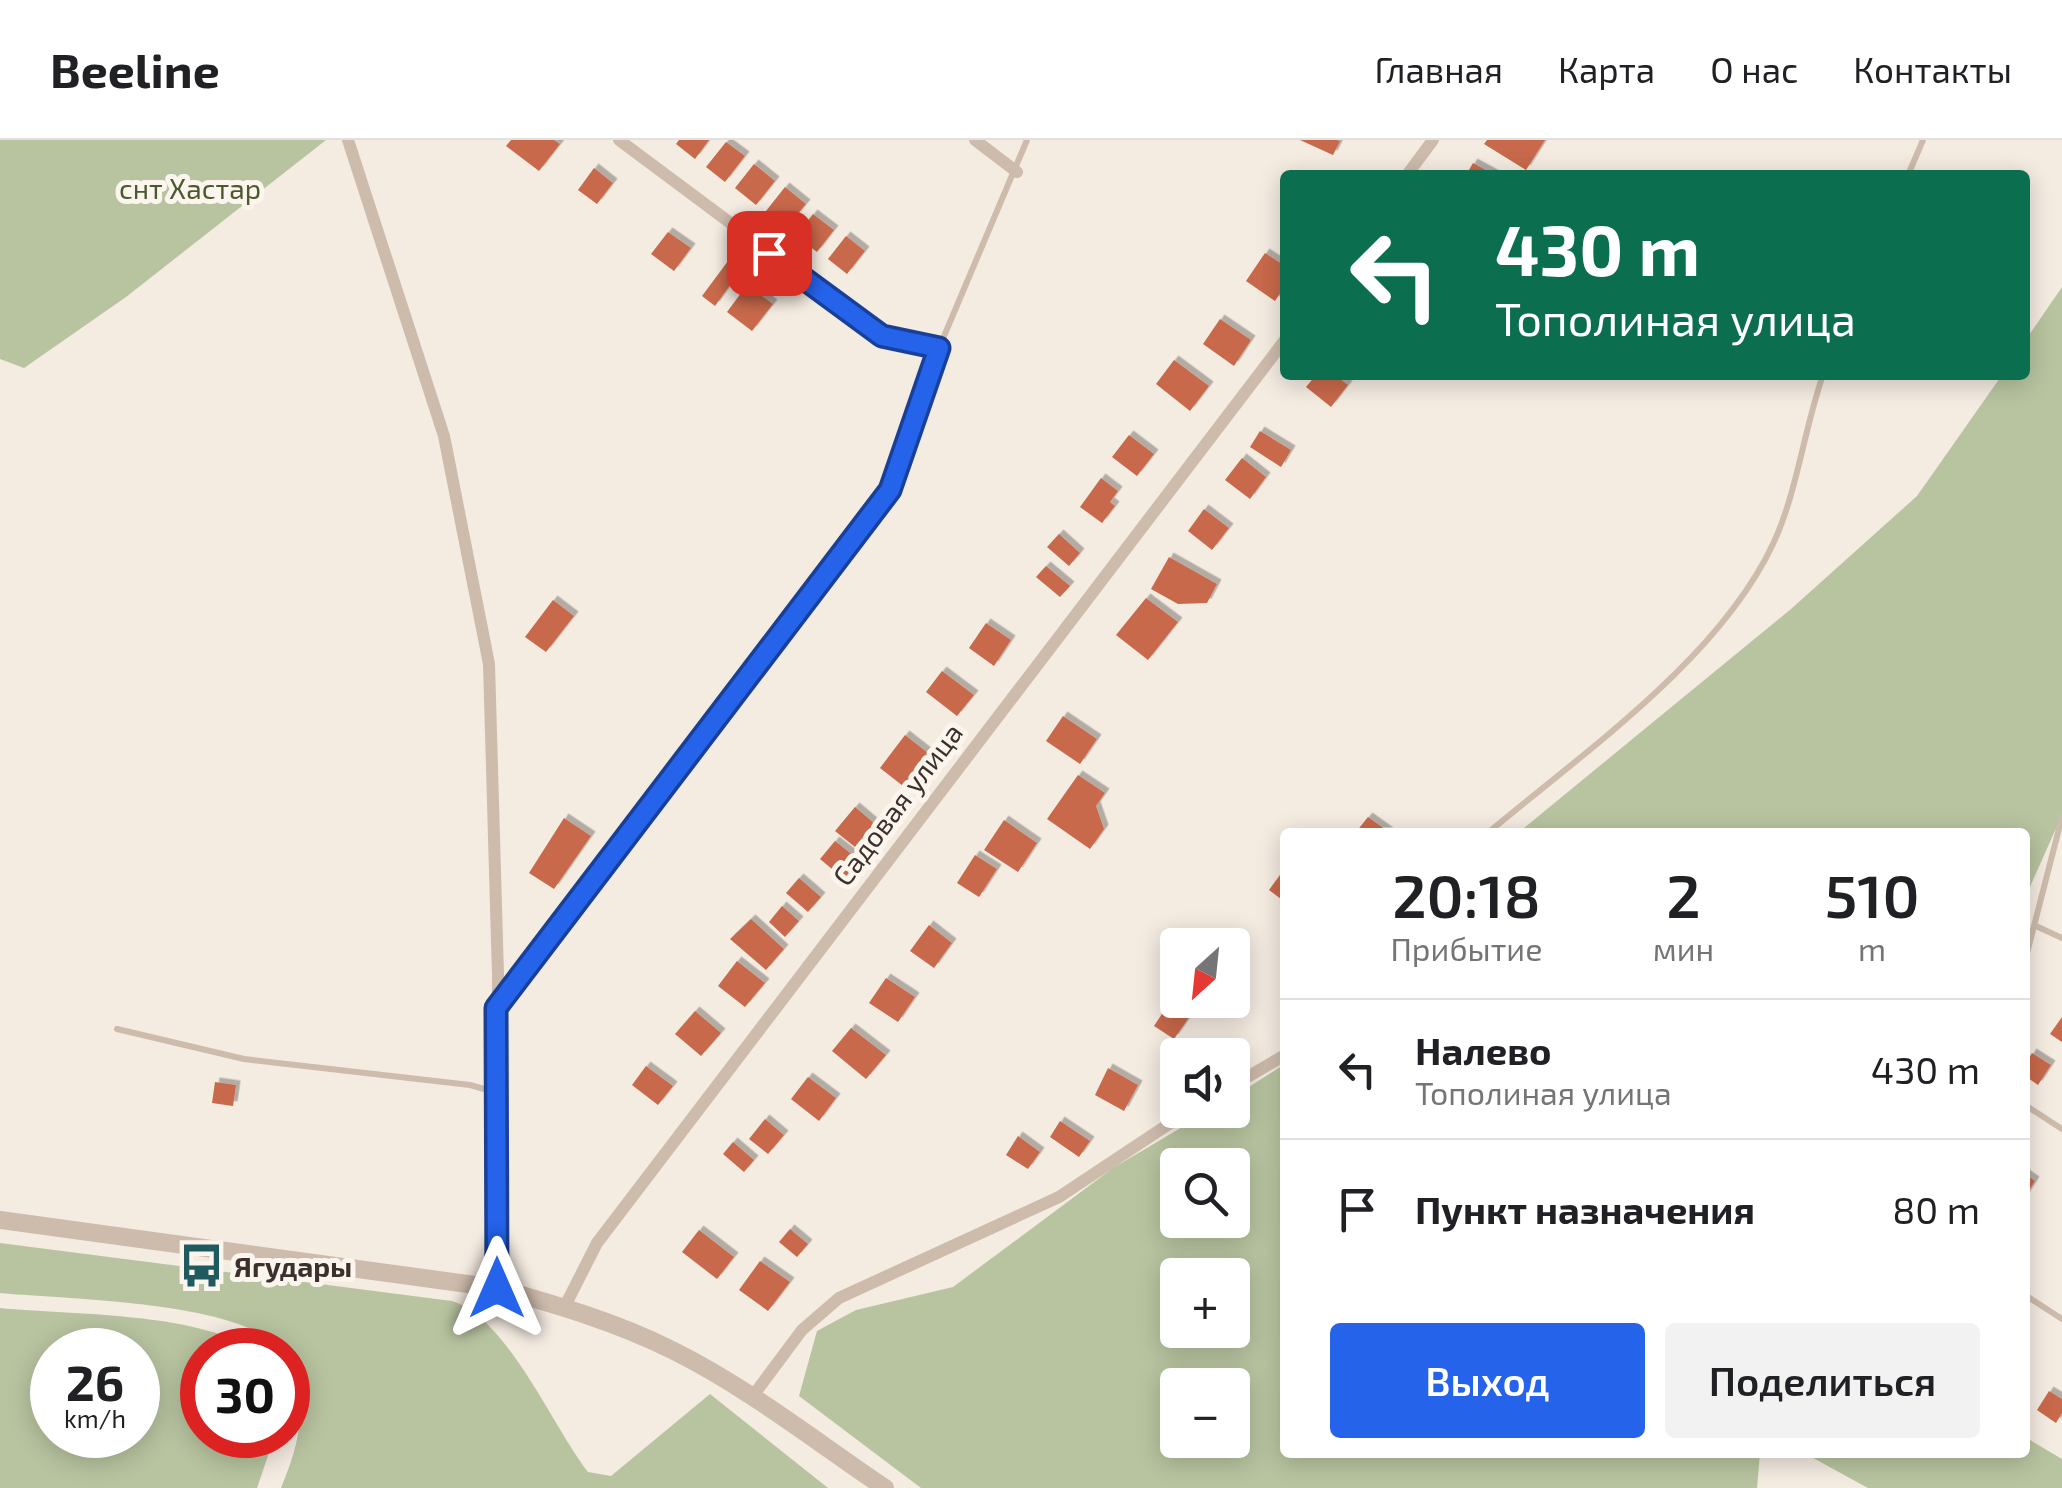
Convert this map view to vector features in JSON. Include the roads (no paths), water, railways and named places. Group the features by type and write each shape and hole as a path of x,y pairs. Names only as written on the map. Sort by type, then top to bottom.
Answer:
{"street":[{"path":"348,140 444,436 488,664 496,1008 497,1288"},
{"path":"620,140 882,336 939,348"},
{"path":"975,140 1017,172"},
{"path":"1411,170 1433,140"},
{"name":"Садовая улица","path":"564,1308 597,1243 1280,347"},
{"path":"1250,1075 1280,1058"},
{"path":"752,1397 802,1330 839,1298 1060,1196 1163,1128"},
{"path":"0,1220 497,1288 564,1308 672,1350 752,1397 885,1488"}],"lane":[{"path":"496,1008 890,490 939,348 1017,172 1027,140"},
{"path":"1910,170 1922,140"},
{"path":"1494,828 1668,678 1725,618 1775,541 1822,380"},
{"path":"2030,945 2062,818"},
{"path":"2036,926 2062,938"},
{"path":"117,1029 244,1059 470,1085 496,1093"},
{"path":"2030,1108 2062,1129"},
{"path":"2030,1298 2062,1320"}],"place":[{"name":"Ягудары","path":"201,1266"}],"park label":[{"name":"снт Хастар","path":"190,188"}]}
